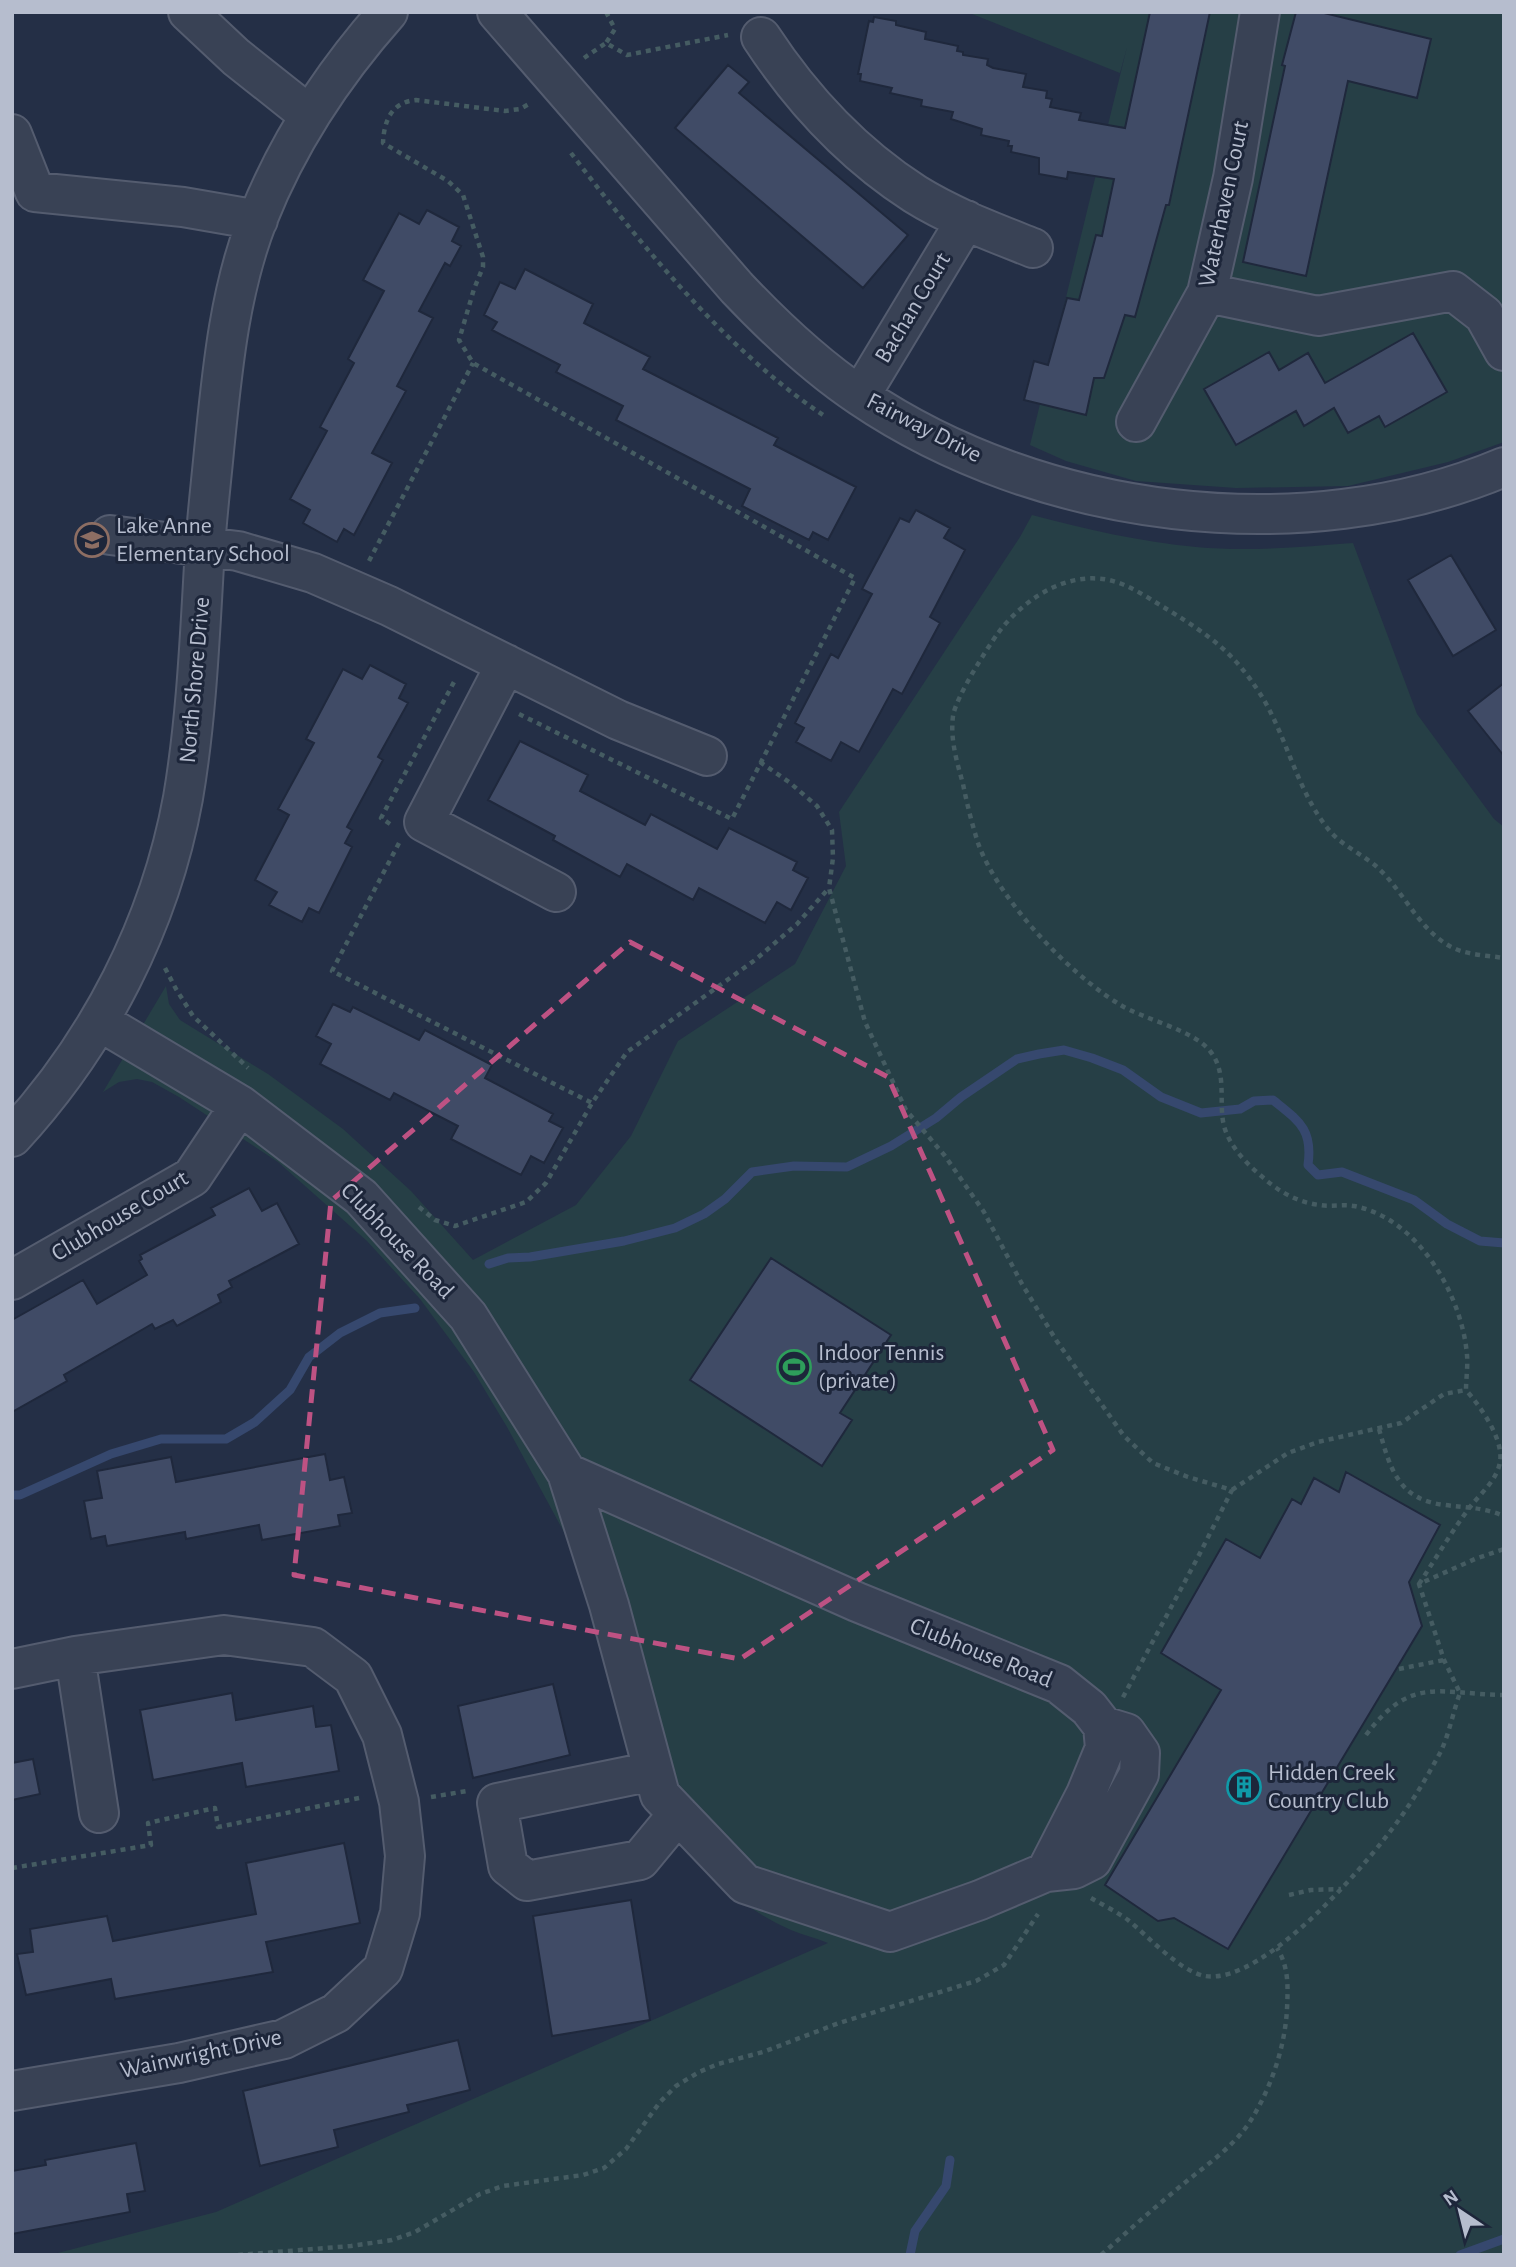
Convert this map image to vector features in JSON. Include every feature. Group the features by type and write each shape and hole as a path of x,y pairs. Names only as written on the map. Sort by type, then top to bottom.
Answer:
{"street":[{"path":"188,12 236,57 309,115"},
{"name":"North Shore Drive","path":"12,1137 36,1111 75,1059 111,1002 143,935 166,868 183,798 192,727 205,546 226,344 245,261 257,220 283,160 309,115 355,49 388,12"},
{"name":"Fairway Drive","path":"497,12 737,288 795,344 860,396 909,425 975,457 1046,483 1122,502 1205,513 1277,514 1349,508 1421,494 1504,467"},
{"name":"Waterhaven Court","path":"1136,422 1207,293 1233,178 1260,12"},
{"path":"748,35 822,116 880,169 916,194 966,220 1033,248"},
{"path":"12,134 35,192 183,207 257,220"},
{"name":"Bachan Court","path":"860,396 966,220"},
{"path":"1207,293 1318,316 1453,290 1484,315 1504,351"},
{"path":"110,535 205,546 277,561 354,590 618,720 707,756"},
{"path":"506,664 424,822 556,892"},
{"name":"Clubhouse Road","path":"99,1021 240,1105 361,1197 468,1316 566,1473 610,1605 660,1796 745,1884 890,1931 980,1900 1046,1871 1074,1869 1092,1860 1139,1774 1140,1753 1126,1733 1103,1726 1090,1708 1059,1684 857,1602 566,1473"},
{"name":"Clubhouse Court","path":"12,1280 192,1177 240,1105"},
{"name":"Wainwright Drive","path":"12,1669 75,1656 224,1635 313,1647 353,1677 382,1735 398,1796 405,1856 400,1913 383,1969 336,2013 284,2039 180,2063 12,2091"},
{"path":"75,1656 99,1813"},
{"path":"653,1771 496,1803 508,1866 527,1881 640,1860 678,1814"}],"path":[{"path":"584,58 606,43 615,29 606,12"},
{"path":"606,43 627,55 748,35"},
{"path":"529,104 520,109 505,111 405,101 391,112 384,130 383,142 448,181 463,195 483,257 483,267 459,340 473,363 855,578 753,773"},
{"path":"354,590 473,363"},
{"path":"1419,1584 1471,1506 1489,1486 1500,1461 1494,1431 1480,1406 1466,1390 1467,1355 1450,1293 1433,1262 1408,1233 1382,1214 1353,1205 1320,1205 1295,1199 1267,1181 1228,1140 1223,1122 1221,1074 1211,1051 1199,1041 1119,1004 1052,949 1021,913 993,873 979,844 952,740 953,712 997,635 1024,604 1048,590 1080,578 1110,580 1141,593 1218,642 1240,665 1261,695 1288,748 1304,789 1332,835 1394,883 1420,920 1436,936 1460,951 1504,958"},
{"path":"760,762 817,806 832,830 833,858 829,888 865,1022 906,1110 945,1156 984,1212 1022,1284 1056,1340 1124,1436 1153,1463 1232,1490"},
{"path":"455,1226 526,1202 545,1183 592,1103 627,1052 755,960 797,924 829,888"},
{"path":"1103,1726 1128,1689 1232,1490 1288,1453 1318,1442 1401,1423 1444,1394 1466,1390"},
{"path":"1379,1429 1391,1468 1404,1489 1443,1505 1471,1506 1504,1516"},
{"path":"1419,1584 1504,1549"},
{"path":"237,2255 392,2240 415,2232 481,2194 503,2186 583,2175 604,2168 626,2149 660,2102 676,2086 699,2072 976,1981 1004,1965 1040,1910 1045,1894 1046,1871 1125,1918 1182,1965 1205,1976 1231,1974 1256,1962 1277,1948 1342,1889 1363,1866 1407,1809 1441,1750 1460,1693 1444,1660 1419,1584"},
{"path":"1399,1669 1444,1660"},
{"path":"1366,1735 1392,1704 1410,1695 1431,1690 1504,1695"},
{"path":"12,1868 151,1845 148,1823 215,1808 218,1828 398,1796 472,1790"},
{"path":"1289,1895 1311,1890 1342,1889"},
{"path":"1101,2255 1227,2148 1250,2120 1265,2093 1282,2046 1287,2020 1288,1982 1285,1960 1277,1948"}],"highlighted area":[{"path":"630,942 888,1077 1053,1450 740,1659 294,1575 331,1201"}],"green space":[{"path":"967,12 1504,12 1504,442 1448,462 1348,486 1236,488 1136,481 1066,461 1030,445 1127,47 1120,73"},
{"name":"Hidden Creek Country Club","path":"1032,515 1154,542 1196,547 1255,549 1353,543 1417,714 1494,819 1504,827 1504,2255 50,2255 216,2212 828,1943 775,1922 744,1903 716,1880 680,1840 591,1582 474,1372 420,1299 367,1241 278,1162 179,1097 152,1082 137,1079 119,1082 103,1092 166,986 169,1004 180,1020 268,1074 343,1129 411,1191 473,1260 576,1205 631,1136 678,1041 795,964 846,866 839,812","holes":["1347,1472 1440,1525 1409,1582 1421,1626 1228,1949 1174,1918 1158,1921 1105,1885 1221,1690 1161,1653 1226,1540 1260,1558 1292,1500 1301,1504 1315,1479 1339,1492"]}],"building":[{"path":"1150,12 1210,12 1169,205 1166,205 1135,317 1125,315 1104,378 1094,378 1086,415 1024,400 1034,361 1048,365 1067,298 1079,300 1096,235 1102,236 1114,179 1068,172 1067,179 1039,174 1039,158 1011,152 1009,141 981,135 982,129 951,119 953,112 921,106 922,100 890,93 892,88 860,81 861,74 858,74 869,21 873,22 874,17 896,21 896,25 926,32 925,39 958,46 957,51 963,52 963,55 988,59 987,65 993,68 1026,74 1023,87 1047,91 1046,98 1052,99 1050,107 1081,113 1079,120 1125,128"},
{"path":"1296,12 1320,12 1431,39 1417,98 1348,81 1306,276 1243,262 1285,66 1282,65"},
{"path":"728,65 749,82 739,93 908,235 863,288 675,128"},
{"path":"427,210 459,227 452,241 461,246 450,266 445,263 419,311 433,318 397,386 406,391 372,453 392,463 354,535 344,529 337,542 303,523 310,510 290,499 327,431 320,427 354,363 348,359 384,291 363,280 399,213 419,224"},
{"path":"525,269 593,304 584,323 650,357 643,369 778,438 774,445 856,487 828,540 813,532 809,540 742,506 750,489 616,420 623,406 556,372 560,365 492,330 497,322 484,315 500,282 515,289"},
{"path":"1413,333 1447,392 1385,427 1379,416 1348,433 1334,408 1304,426 1296,411 1236,445 1204,389 1269,352 1279,370 1308,353 1325,383"},
{"path":"916,510 950,528 944,538 965,550 930,617 940,623 902,694 893,689 859,752 841,742 831,761 796,742 804,728 795,723 831,654 838,658 872,594 862,589 900,518 909,522"},
{"path":"1451,555 1496,630 1453,656 1408,580"},
{"path":"370,665 406,684 399,698 408,703 378,757 383,760 347,827 352,830 345,843 352,847 319,913 309,908 302,922 269,905 277,892 255,880 289,815 278,809 314,743 306,739 343,669 362,679"},
{"path":"1504,683 1504,756 1468,711"},
{"path":"520,741 588,775 580,791 645,825 651,814 717,849 729,828 797,862 793,870 808,878 791,910 777,902 765,923 699,888 693,900 627,864 620,877 553,840 555,836 488,800"},
{"path":"333,1004 350,1012 353,1007 419,1040 425,1030 492,1065 485,1078 553,1114 549,1121 563,1128 544,1163 531,1156 521,1175 451,1139 458,1126 394,1093 390,1100 320,1064 331,1044 316,1036"},
{"path":"249,1188 262,1211 277,1203 299,1244 229,1281 232,1287 218,1295 221,1302 177,1326 173,1320 155,1329 152,1324 64,1375 67,1381 12,1412 12,1320 83,1280 97,1304 147,1275 139,1261 142,1259 140,1255 215,1215 211,1208"},
{"name":"Indoor Tennis (private)","path":"771,1258 891,1335 840,1413 852,1420 822,1466 690,1380"},
{"path":"325,1454 330,1480 344,1477 352,1513 338,1515 340,1526 262,1540 259,1525 186,1539 185,1532 107,1546 105,1536 91,1539 84,1501 102,1498 97,1471 171,1457 176,1482"},
{"name":"Hidden Creek Country Club","path":"1346,1472 1440,1525 1409,1582 1422,1626 1228,1949 1174,1918 1158,1921 1105,1885 1221,1690 1161,1653 1226,1539 1260,1558 1292,1499 1301,1504 1314,1478 1339,1492"},
{"path":"553,1684 570,1755 473,1778 458,1706"},
{"path":"232,1693 236,1720 313,1706 316,1727 331,1725 339,1771 246,1787 242,1763 153,1780 140,1710"},
{"path":"33,1759 40,1794 12,1800 12,1763"},
{"path":"344,1843 360,1923 266,1942 273,1972 115,1999 111,1979 26,1995 17,1954 33,1952 30,1929 107,1916 113,1941 256,1914 246,1863"},
{"path":"631,1900 650,2020 552,2036 533,1916"},
{"path":"458,2040 470,2090 407,2105 409,2112 334,2130 338,2147 260,2166 243,2091"},
{"path":"136,2143 145,2191 127,2194 130,2212 12,2234 12,2171 46,2165 45,2160"}],"waterway":[{"path":"489,1264 508,1258 530,1257 624,1241 675,1228 704,1214 725,1199 752,1172 794,1166 847,1167 891,1146 936,1118 961,1097 1017,1059 1064,1050 1123,1070 1161,1097 1201,1113 1240,1109 1254,1101 1273,1100 1302,1127 1308,1143 1308,1165 1318,1175 1342,1172 1414,1200 1447,1224 1480,1241 1504,1243"},
{"path":"12,1495 20,1495 111,1454 161,1439 226,1439 255,1422 290,1390 309,1357 340,1333 380,1313 415,1308"},
{"path":"910,2255 915,2231 946,2186 950,2160"},
{"path":"1460,2255 1504,2239"}],"place":[{"name":"Lake Anne Elementary School","path":"92,540"},
{"name":"Indoor Tennis (private)","path":"794,1367"},
{"name":"Hidden Creek Country Club","path":"1244,1787"}]}
